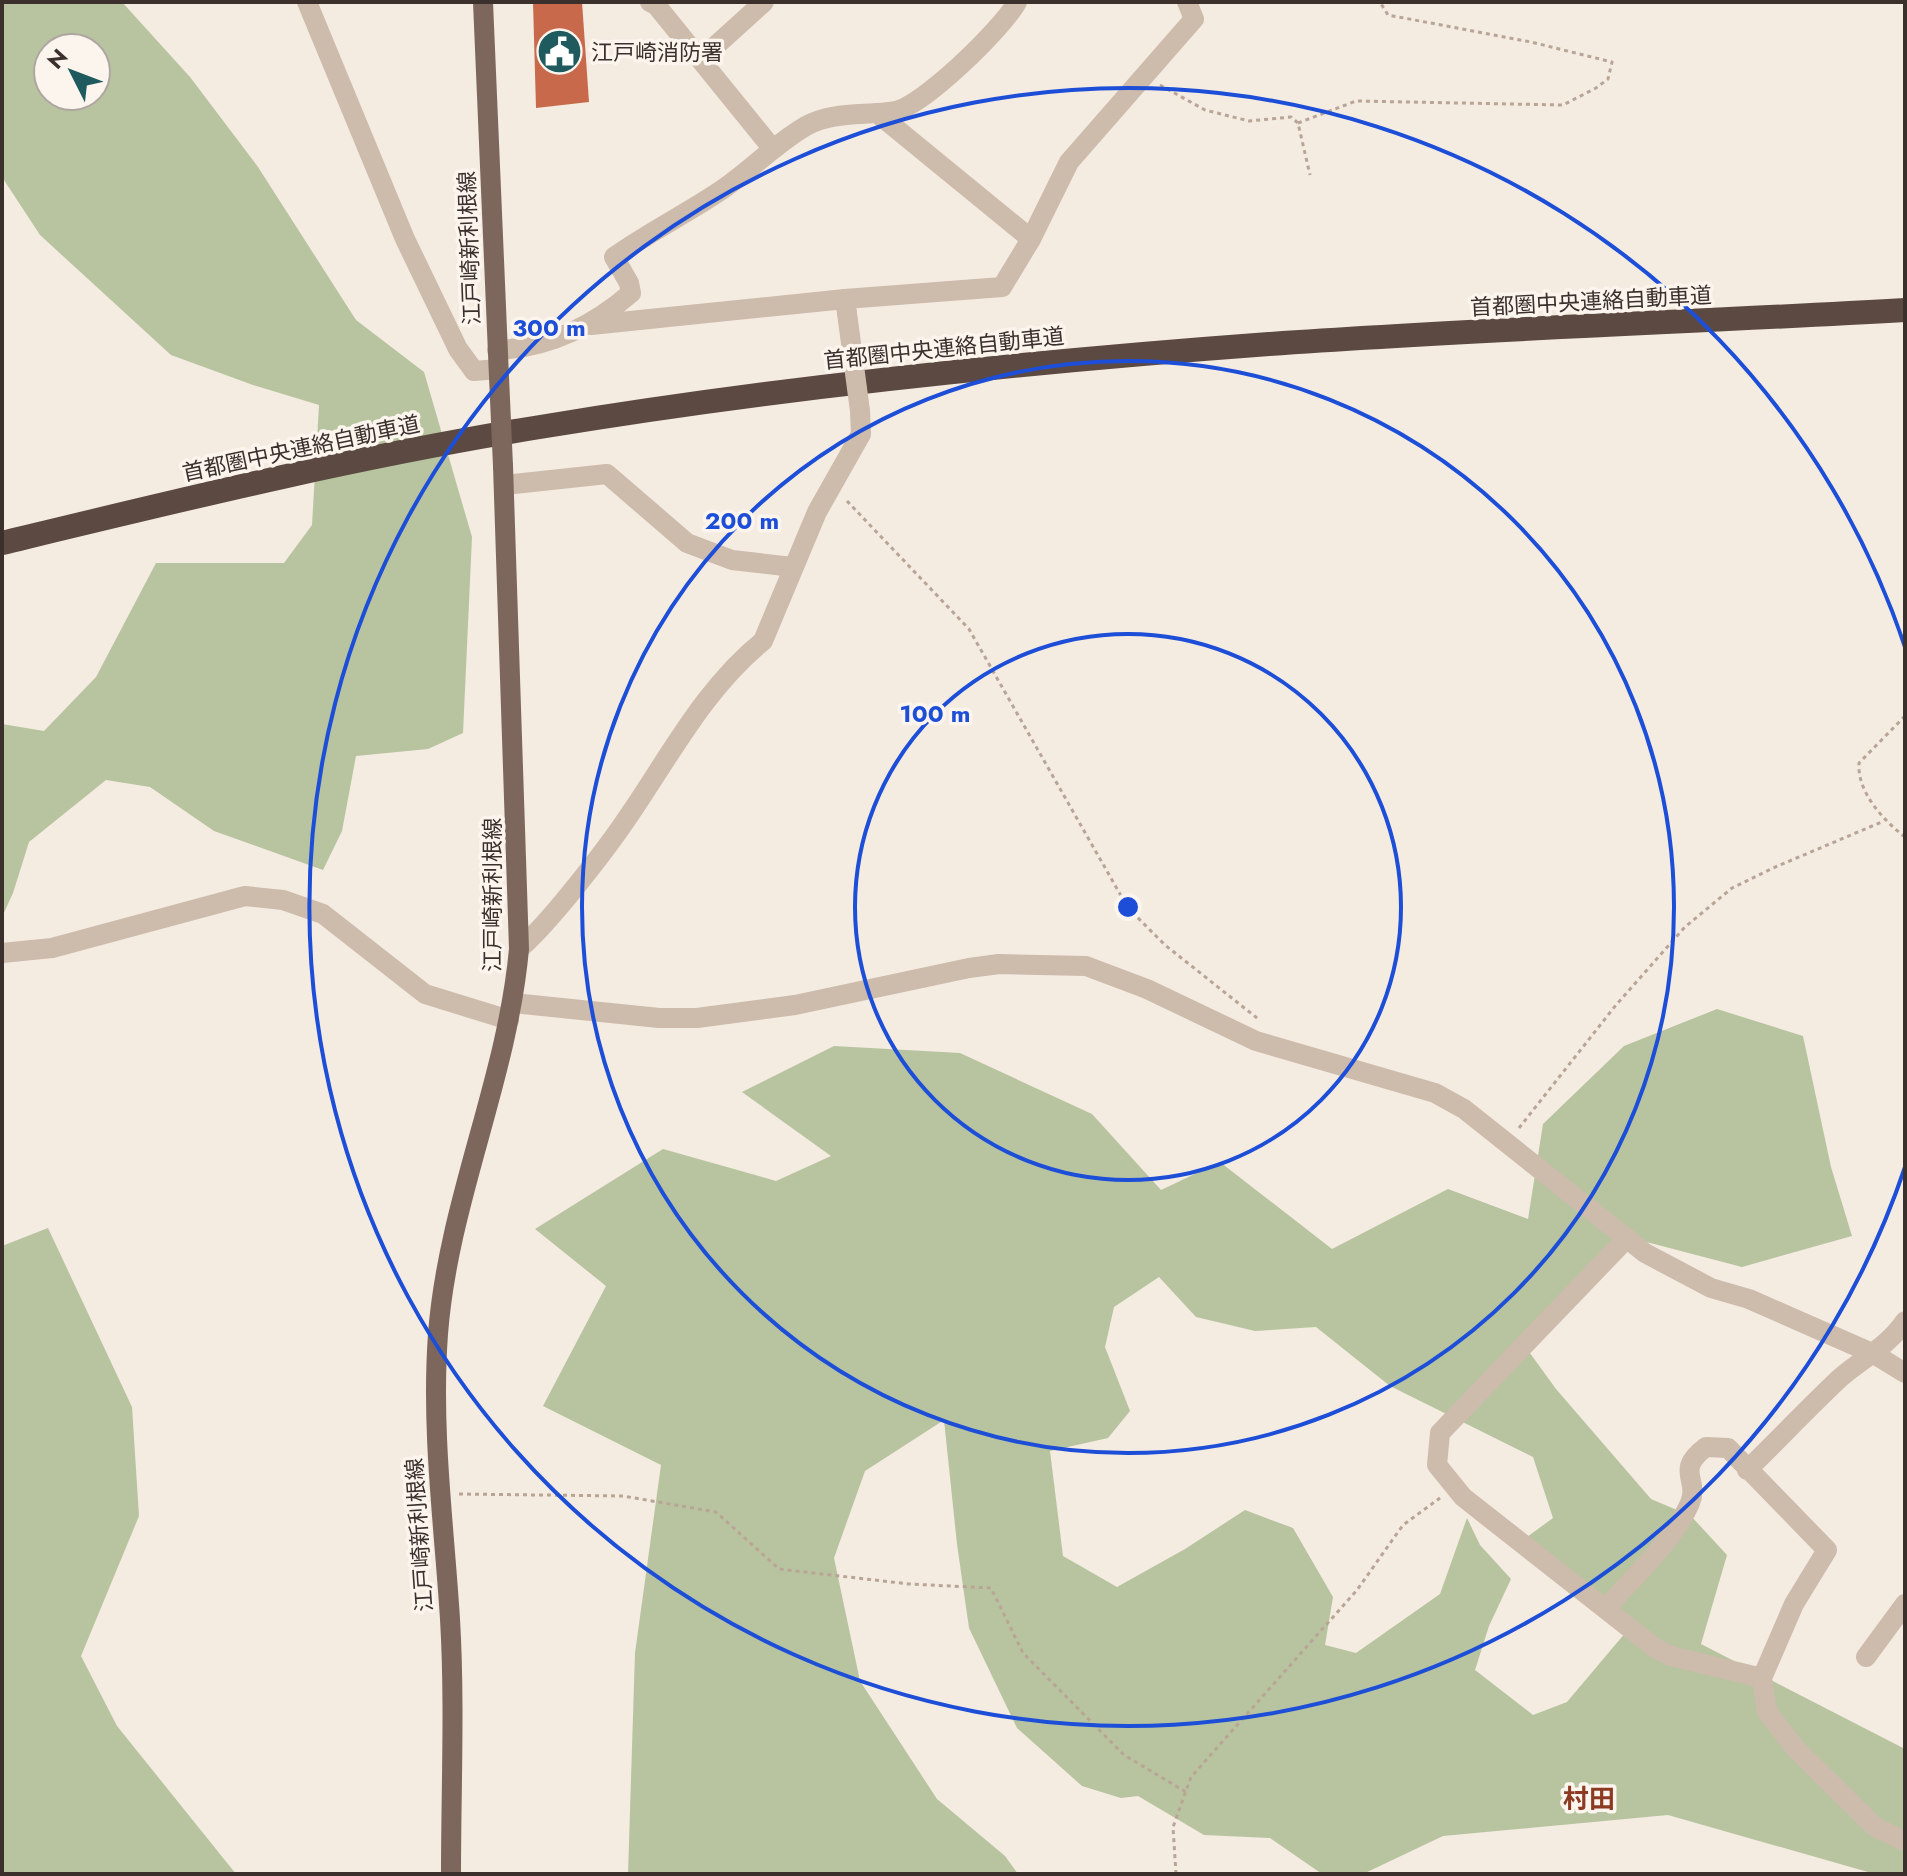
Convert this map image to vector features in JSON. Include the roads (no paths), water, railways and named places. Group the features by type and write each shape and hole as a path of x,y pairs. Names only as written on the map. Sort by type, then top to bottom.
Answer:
{"highway":[{"name":"首都圏中央連絡自動車道","path":"2,543 296,473 425,447 541,426 776,392 1037,364 1271,344 1905,310"}],"main road":[{"name":"江戸崎新利根線","path":"451,1874 450,1621 438,1494 438,1334 448,1253 511,1011 519,949 504,475 483,2"}],"street":[{"path":"307,2 405,239 458,349 474,371 498,365 530,346 600,319 631,293 629,283 614,257 723,189 772,148 822,118 900,111 922,97 976,51 1017,2"},
{"path":"650,2 656,5 772,148"},
{"path":"701,59 764,2"},
{"path":"587,326 846,306 1002,287 1031,239 1069,162 1194,19 1187,2"},
{"path":"877,113 1031,239"},
{"path":"519,949 535,936 591,868 631,814 695,715 746,655 763,641 817,512 861,434 846,306"},
{"path":"504,475 607,474 687,543 732,560 793,567"},
{"path":"2,953 52,948 245,896 283,900 323,914 425,994 511,1011 697,1018 795,1005 969,968 999,964 1086,966 1147,989 1256,1041 1435,1093 1464,1109 1645,1253 1711,1288 1749,1299 1874,1354 1905,1373"},
{"path":"1627,1238 1440,1433 1437,1465 1463,1497 1663,1652 1762,1678"},
{"path":"1747,1470 1817,1400 1888,1342 1905,1321"},
{"path":"1607,1608 1644,1567 1690,1502 1689,1469 1693,1456 1713,1445 1728,1448 1827,1550 1794,1604 1762,1678 1767,1711 1795,1748 1875,1827 1905,1841"},
{"path":"1866,1657 1905,1604"}],"place":[{"name":"江戸崎消防署","path":"560,52"}],"district":[{"name":"村田","path":"1589,1799"}]}
